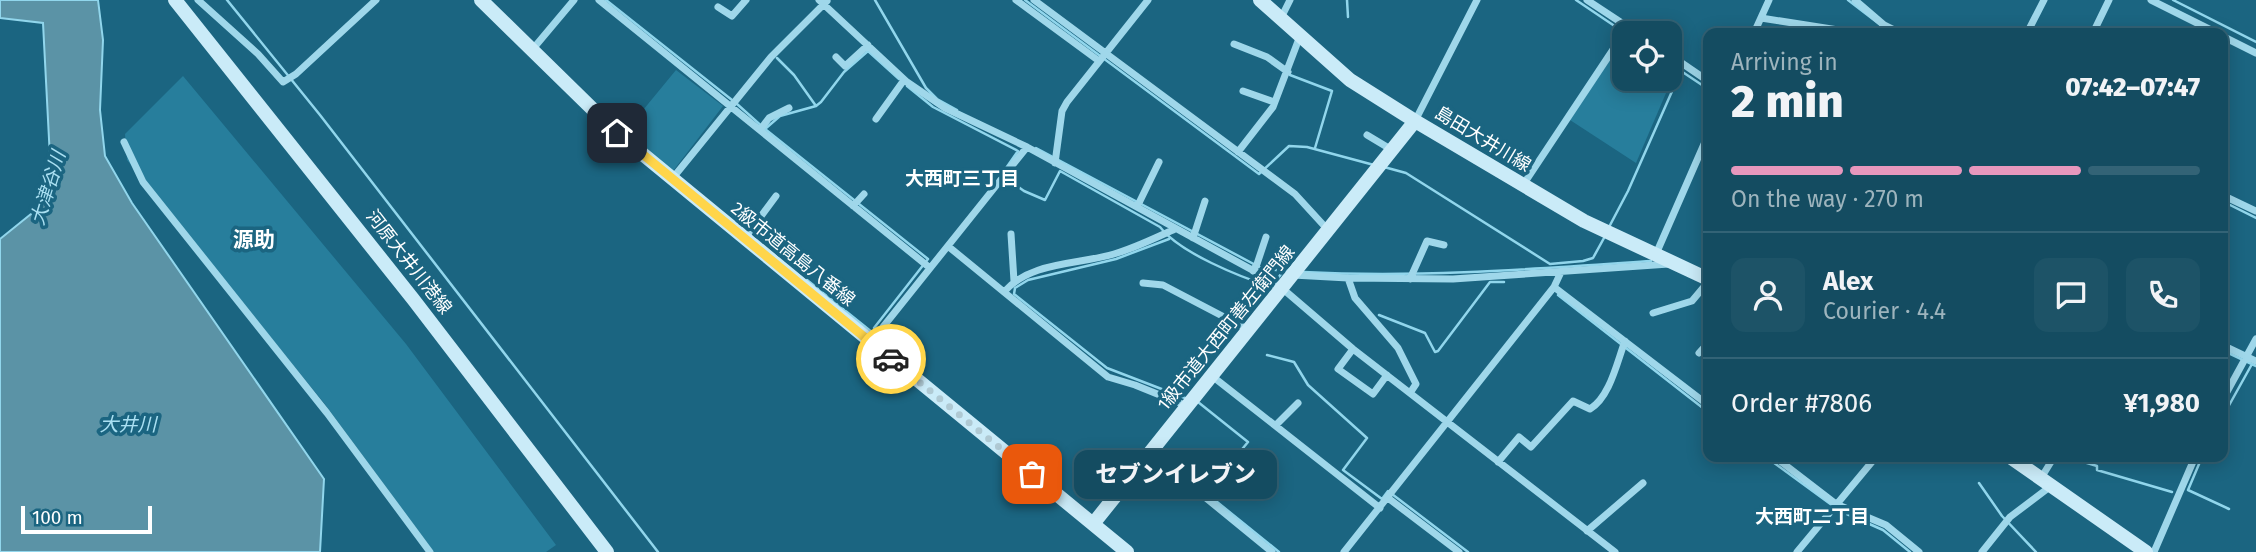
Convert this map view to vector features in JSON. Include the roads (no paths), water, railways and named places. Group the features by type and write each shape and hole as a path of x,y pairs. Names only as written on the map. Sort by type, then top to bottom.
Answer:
{"main road":[{"name":"河原大井川港線","path":"174,0 379,256 607,552"},
{"name":"2級市道高島八番線","path":"481,0 617,133 1093,524"},
{"name":"島田大井川線","path":"1260,0 1350,80 1415,121 1584,221 1703,278"},
{"name":"1級市道大西町善左衛門線","path":"1093,524 1415,121"},
{"path":"2017,462 2146,552"},
{"path":"1093,524 1127,552"}],"street":[{"path":"198,0 258,54 284,82 376,0"},
{"path":"532,51 574,0"},
{"path":"599,0 930,268"},
{"path":"719,7 732,16 746,0"},
{"path":"1016,0 1099,61"},
{"path":"1034,0 1295,194 1328,231"},
{"path":"1055,163 1062,111 1148,0"},
{"path":"1281,19 1290,0"},
{"path":"1415,121 1477,0"},
{"path":"1587,0 1619,21"},
{"path":"1756,28 1769,0"},
{"path":"1855,0 1890,28"},
{"path":"2030,28 2044,0"},
{"path":"2095,28 2109,0"},
{"path":"2151,0 2207,28"},
{"path":"672,179 771,57 823,1 904,80 945,108 1027,147 1276,283 1353,349 1611,551"},
{"path":"1761,18 1825,28"},
{"path":"1238,152 1274,102 1300,36"},
{"path":"2228,39 2256,53"},
{"path":"1234,44 1267,57 1287,72"},
{"path":"836,57 845,65 868,45"},
{"path":"1523,185 1612,51"},
{"path":"1682,63 1703,78"},
{"path":"876,120 904,80"},
{"path":"1243,91 1274,102"},
{"path":"760,130 769,118 789,108"},
{"path":"1367,135 1392,150"},
{"path":"124,142 142,181 327,414 430,552"},
{"path":"1656,254 1703,146"},
{"path":"871,342 1027,147"},
{"path":"1137,207 1159,162"},
{"path":"853,206 864,194"},
{"path":"745,239 776,197"},
{"path":"2228,198 2256,211"},
{"path":"1193,238 1205,201"},
{"path":"1004,292 1014,281 1035,270 1113,255 1175,229"},
{"path":"1011,234 1014,281"},
{"path":"1253,271 1266,237"},
{"path":"1410,279 1427,240 1444,245"},
{"path":"949,247 1108,376 1187,406"},
{"path":"1292,275 1453,279 1676,264"},
{"path":"1344,552 1554,286 1561,272"},
{"path":"1348,278 1355,298 1398,348 1416,384 1410,393"},
{"path":"1143,283 1163,285 1249,330"},
{"path":"1554,286 1703,401"},
{"path":"1653,313 1692,302 1703,288"},
{"path":"2228,390 2256,339"},
{"path":"1498,462 1519,437 1531,447 1573,401 1590,409 1597,404 1604,394 1625,341"},
{"path":"2228,348 2256,361"},
{"path":"1353,349 1338,369 1373,394 1387,375"},
{"path":"1699,353 1703,349"},
{"path":"1212,376 1380,508"},
{"path":"1276,425 1298,403"},
{"path":"1150,452 1272,552"},
{"path":"1781,462 1836,504 1886,525 1919,552"},
{"path":"1797,552 1872,462"},
{"path":"1982,552 2010,517 2046,482 2052,462"},
{"path":"2154,552 2193,462"},
{"path":"1200,494 1223,464"},
{"path":"1587,531 1643,483"},
{"path":"1388,498 1459,552"}],"water":[{"name":"大井川","path":"0,0 98,0 103,40 100,110 105,156 132,203 324,479 320,552 0,552 0,239 52,197 43,23 0,18"}],"waterway":[{"path":"227,0 320,115 658,552"},
{"path":"606,0 732,100"},
{"path":"875,0 926,88 937,99 957,110"},
{"path":"1025,0 1259,174 1289,146 1307,147 1374,165"},
{"path":"1347,0 1348,17"},
{"path":"1576,0 1612,24"},
{"path":"1848,0 1884,28"},
{"path":"2173,0 2256,42"},
{"path":"816,106 844,72 868,51 899,79"},
{"path":"765,129 780,116 816,106 794,75 777,58"},
{"path":"1608,229 1628,191 1681,71 1703,86"},
{"path":"1290,75 1332,91 1315,148"},
{"path":"907,86 933,107 1018,151 1004,171"},
{"path":"737,104 928,259 874,328 892,346"},
{"path":"1036,148 1263,269 1289,271"},
{"path":"1384,167 1406,173 1550,264 1593,258 1604,238"},
{"path":"1006,178 1024,191 1045,200 1060,171 1160,227 1169,237 1196,255 1228,270 1272,287 1283,271"},
{"path":"2228,204 2256,218"},
{"path":"1169,239 1116,259 1028,280 1015,288 1014,294 1107,368 1185,398"},
{"path":"1303,272 1434,273 1651,261"},
{"path":"807,280 873,333 875,331"},
{"path":"1379,315 1425,333 1435,352 1490,282 1504,282"},
{"path":"1558,295 1703,408"},
{"path":"2228,353 2256,366"},
{"path":"1267,355 1294,362 1308,385 1367,438 1343,470 1382,499 1388,491 1468,552"},
{"path":"2228,407 2252,364"},
{"path":"1198,402 1248,442 1206,493 1279,552"},
{"path":"1773,462 1840,511 1883,530 1910,552"},
{"path":"2084,462 2097,466 2097,470 2172,492"},
{"path":"2200,462 2188,490 2229,509"},
{"path":"1979,483 2002,516 2036,552"}],"place":[{"name":"セブンイレブン","path":"1032,474"}],"district":[{"name":"大西町三丁目","path":"962,178"},
{"name":"源助","path":"254,240"},
{"name":"大西町二丁目","path":"1812,516"}],"water label":[{"name":"大津谷川","path":"48,188"}]}
